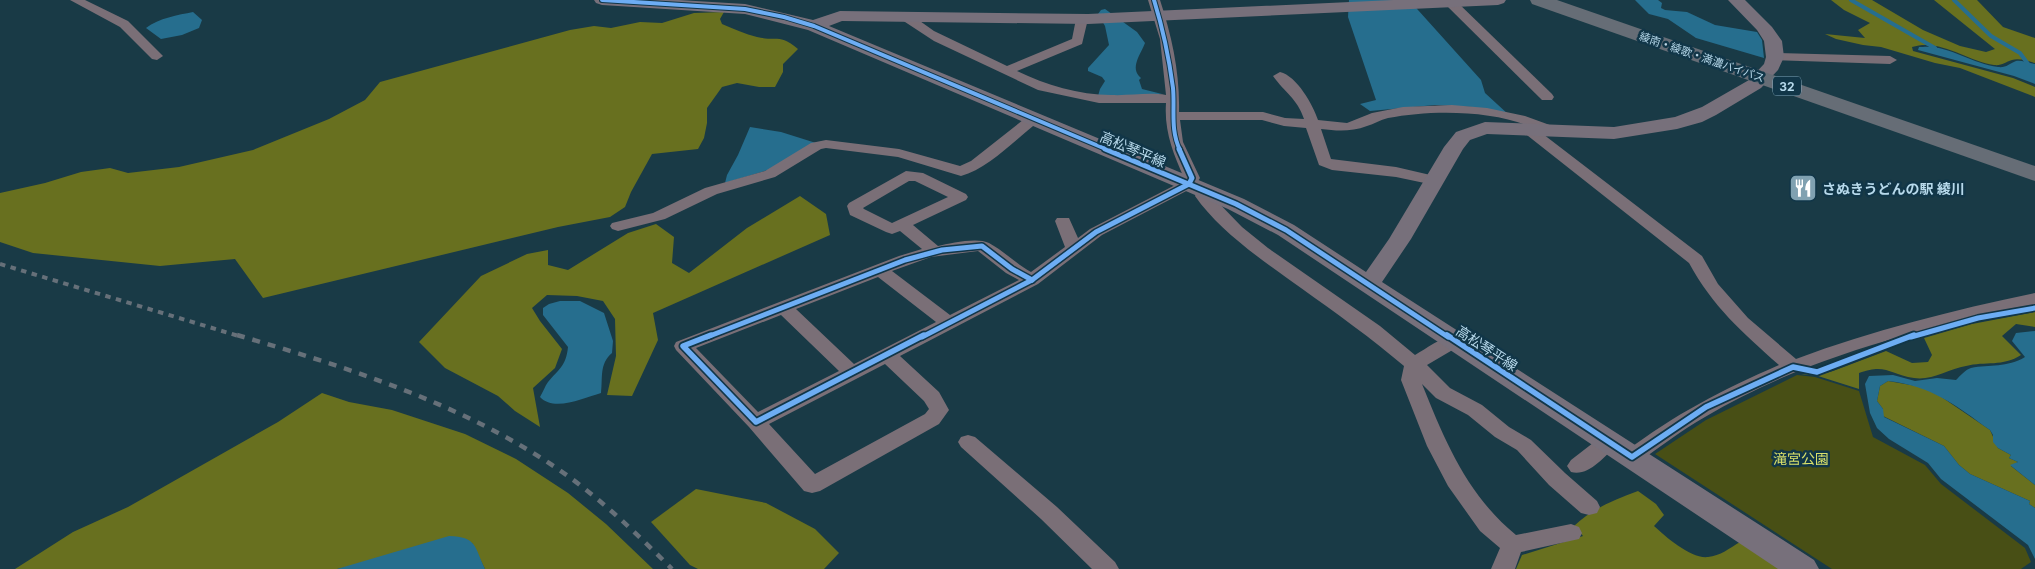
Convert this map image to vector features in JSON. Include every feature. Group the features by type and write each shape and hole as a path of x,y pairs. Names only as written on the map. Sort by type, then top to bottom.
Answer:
{"highway":[{"name":"綾南・綾歌・満濃バイパス","path":"1539,0 1768,69 2035,174"},
{"name":"綾南・綾歌・満濃バイパス","path":"1562,0 1768,69 2035,165"}],"street":[{"path":"76,0 124,24 157,56"},
{"name":"高松琴平線","path":"602,0 679,2 745,9 784,17 814,26 1196,187 1271,222 1803,569"},
{"path":"1154,0 1167,47 1173,91 1171,100 1176,142 1196,187 1203,196 1243,236 1298,278 1373,330 1414,364 1443,392 1475,410 1502,432 1524,445 1589,507"},
{"path":"814,26 840,16 1085,19 1498,0"},
{"path":"1367,283 1375,276 1400,239 1454,147 1463,136 1470,132 1485,128 1614,133 1686,121 1709,112 1755,84 1768,69 1773,42 1764,27 1736,0"},
{"path":"1450,2 1547,97"},
{"path":"906,17 928,34 1043,87 1097,99 1130,100 1146,96 1157,96 1171,100"},
{"path":"1006,71 1078,41 1085,19"},
{"path":"1768,69 1890,60"},
{"path":"1280,76 1307,108 1324,162 1332,165 1388,171 1434,180"},
{"path":"1172,116 1244,115 1311,125 1347,127 1363,123 1377,116 1403,111 1452,108 1487,112 1525,120 1553,131"},
{"path":"618,226 659,216 711,191 745,183 770,174 816,146 826,144 900,153 960,171 976,164 1033,119"},
{"path":"1528,129 1696,260 1711,287 1742,322 1793,367"},
{"path":"906,176 918,176 960,197 904,225 892,229 883,226 856,212 855,206 906,176"},
{"path":"756,422 1032,280 1096,232 1116,220 1196,187"},
{"path":"1062,221 1074,249"},
{"path":"904,225 934,251"},
{"path":"886,354 932,397 939,410 932,419 812,484 683,346 880,270 906,258 934,251 982,246 1012,269 1032,280"},
{"path":"880,270 948,322"},
{"path":"1632,457 1706,407 1793,367 1919,325 1971,311 2035,299"},
{"path":"784,307 851,372"},
{"path":"1414,364 1454,341"},
{"path":"1414,364 1412,380 1437,446 1456,480 1488,525 1512,546"},
{"path":"1578,466 1608,441"},
{"path":"968,442 1049,513 1107,569"},
{"path":"1512,546 1571,533"},
{"path":"1503,569 1512,546"}],"green space":[{"path":"1831,0 1872,0 1923,30 1960,46 1986,52 1995,49 1934,0 1977,0 2003,27 2035,38 2035,63 2015,59 1994,65 1933,45 1912,47 1913,51 2013,78 2035,87 2035,97 1960,68 1935,63 1881,47 1836,39 1825,34 1865,38 1858,30 1870,23 1844,10"},
{"path":"724,12 720,19 722,24 757,37 782,39 798,49 783,64 783,72 775,87 759,87 737,83 722,87 707,108 704,138 698,149 652,154 625,207 610,217 558,227 263,298 235,259 160,266 33,253 0,242 0,193 45,183 81,172 110,168 128,173 179,167 253,150 329,119 365,100 380,82 570,30 594,26 611,28 640,22 662,23 694,13"},
{"path":"800,196 826,214 830,235 653,313 658,340 632,396 607,395 616,356 615,319 603,301 577,296 547,295 532,308 562,349 555,368 533,388 540,427 515,411 498,396 445,368 419,342 481,276 527,254 548,250 548,265 568,270 628,233 656,224 674,237 672,263 689,273 747,228"},
{"path":"2035,312 2035,327 2016,324 2002,336 2021,355 2007,361 1973,365 1927,378 1914,378 1882,369 1868,370 1859,373 1859,389 1818,376 1801,374 1822,374 1886,351 1912,363 1928,362 1932,355 1924,338 1972,324"},
{"name":"滝宮公園","path":"1797,375 1815,377 1859,391 1873,437 1925,465 1941,484 2025,548 2031,562 2021,569 1832,569 1655,454 1706,420"},
{"path":"1888,381 1922,387 1940,396 1990,430 1998,448 2011,455 2009,458 2018,462 2011,466 2035,485 2035,508 2029,504 2030,501 1970,474 1959,465 1944,446 1883,416 1883,409 1877,401 1880,386"},
{"path":"322,393 349,402 392,410 465,434 516,459 568,493 606,524 653,569 485,569 472,543 337,569 15,569 73,532 128,507 278,422"},
{"path":"696,489 766,503 815,529 839,553 824,569 698,569 690,565 651,522"},
{"path":"1638,491 1656,504 1664,515 1654,526 1672,541 1694,555 1708,557 1717,555 1740,542 1781,569 1516,569 1522,555 1583,536 1574,526 1581,520 1604,505"}],"water":[{"path":"1349,0 1409,0 1481,80 1485,93 1509,115 1472,107 1435,105 1370,111 1360,104 1376,100 1348,17"},
{"path":"1635,0 1658,0 1662,3 1661,8 1665,10 1687,12 1715,25 1757,32 1762,40 1764,58 1696,38 1668,19 1649,14"},
{"path":"1105,9 1137,32 1145,43 1136,65 1136,70 1141,78 1139,80 1142,89 1162,94 1127,97 1098,96 1105,81 1102,77 1088,71 1088,68 1109,45 1105,26 1098,14 1101,10"},
{"path":"193,12 202,20 199,28 182,35 161,39 146,28 163,19"},
{"path":"1919,47 1932,47 1998,67 2016,61 2035,64 2035,84 2014,76 1918,50"},
{"path":"750,127 781,132 816,143 768,170 725,183"},
{"path":"560,301 580,301 604,313 613,341 612,353 603,367 601,393 561,404 546,401 540,397 548,382 566,359 568,347 543,315 543,308"},
{"path":"2035,331 2035,485 2010,465 2018,462 2009,458 2011,455 1998,448 1993,442 1993,435 1990,430 1942,398 1918,387 1888,381 1880,386 1877,401 1883,409 1884,417 1944,446 1959,465 1970,474 2030,501 2029,504 2035,508 2035,559 2028,545 1941,479 1928,463 1889,439 1877,428 1870,413 1865,384 1869,376 1893,375 1915,381 1937,378 1956,380 1971,368 2012,363 2025,357 2012,341 2016,333"},
{"path":"449,536 465,538 470,541 476,549 485,569 337,569"}],"waterway":[{"path":"1851,0 1935,48"},
{"path":"1954,0 1991,36 2020,53 2028,64"}],"railway":[{"path":"0,264 242,337"},
{"path":"237,335 319,360 400,388 478,423 516,443 552,465 584,488 629,527 672,569"}],"cycle path":[{"path":"602,0 745,9 784,17 814,26 1236,204 1286,230 1632,457 1706,407 1793,367 1817,372 1923,332 1978,318 2035,308"},
{"path":"1032,280 1012,269 982,246 942,250 905,260 683,346 756,422 1032,280 1096,232 1189,184 1192,178 1176,142 1172,116 1173,91 1166,39 1154,0"}],"place":[{"name":"さぬきうどんの駅 綾川","path":"1803,188"}]}
